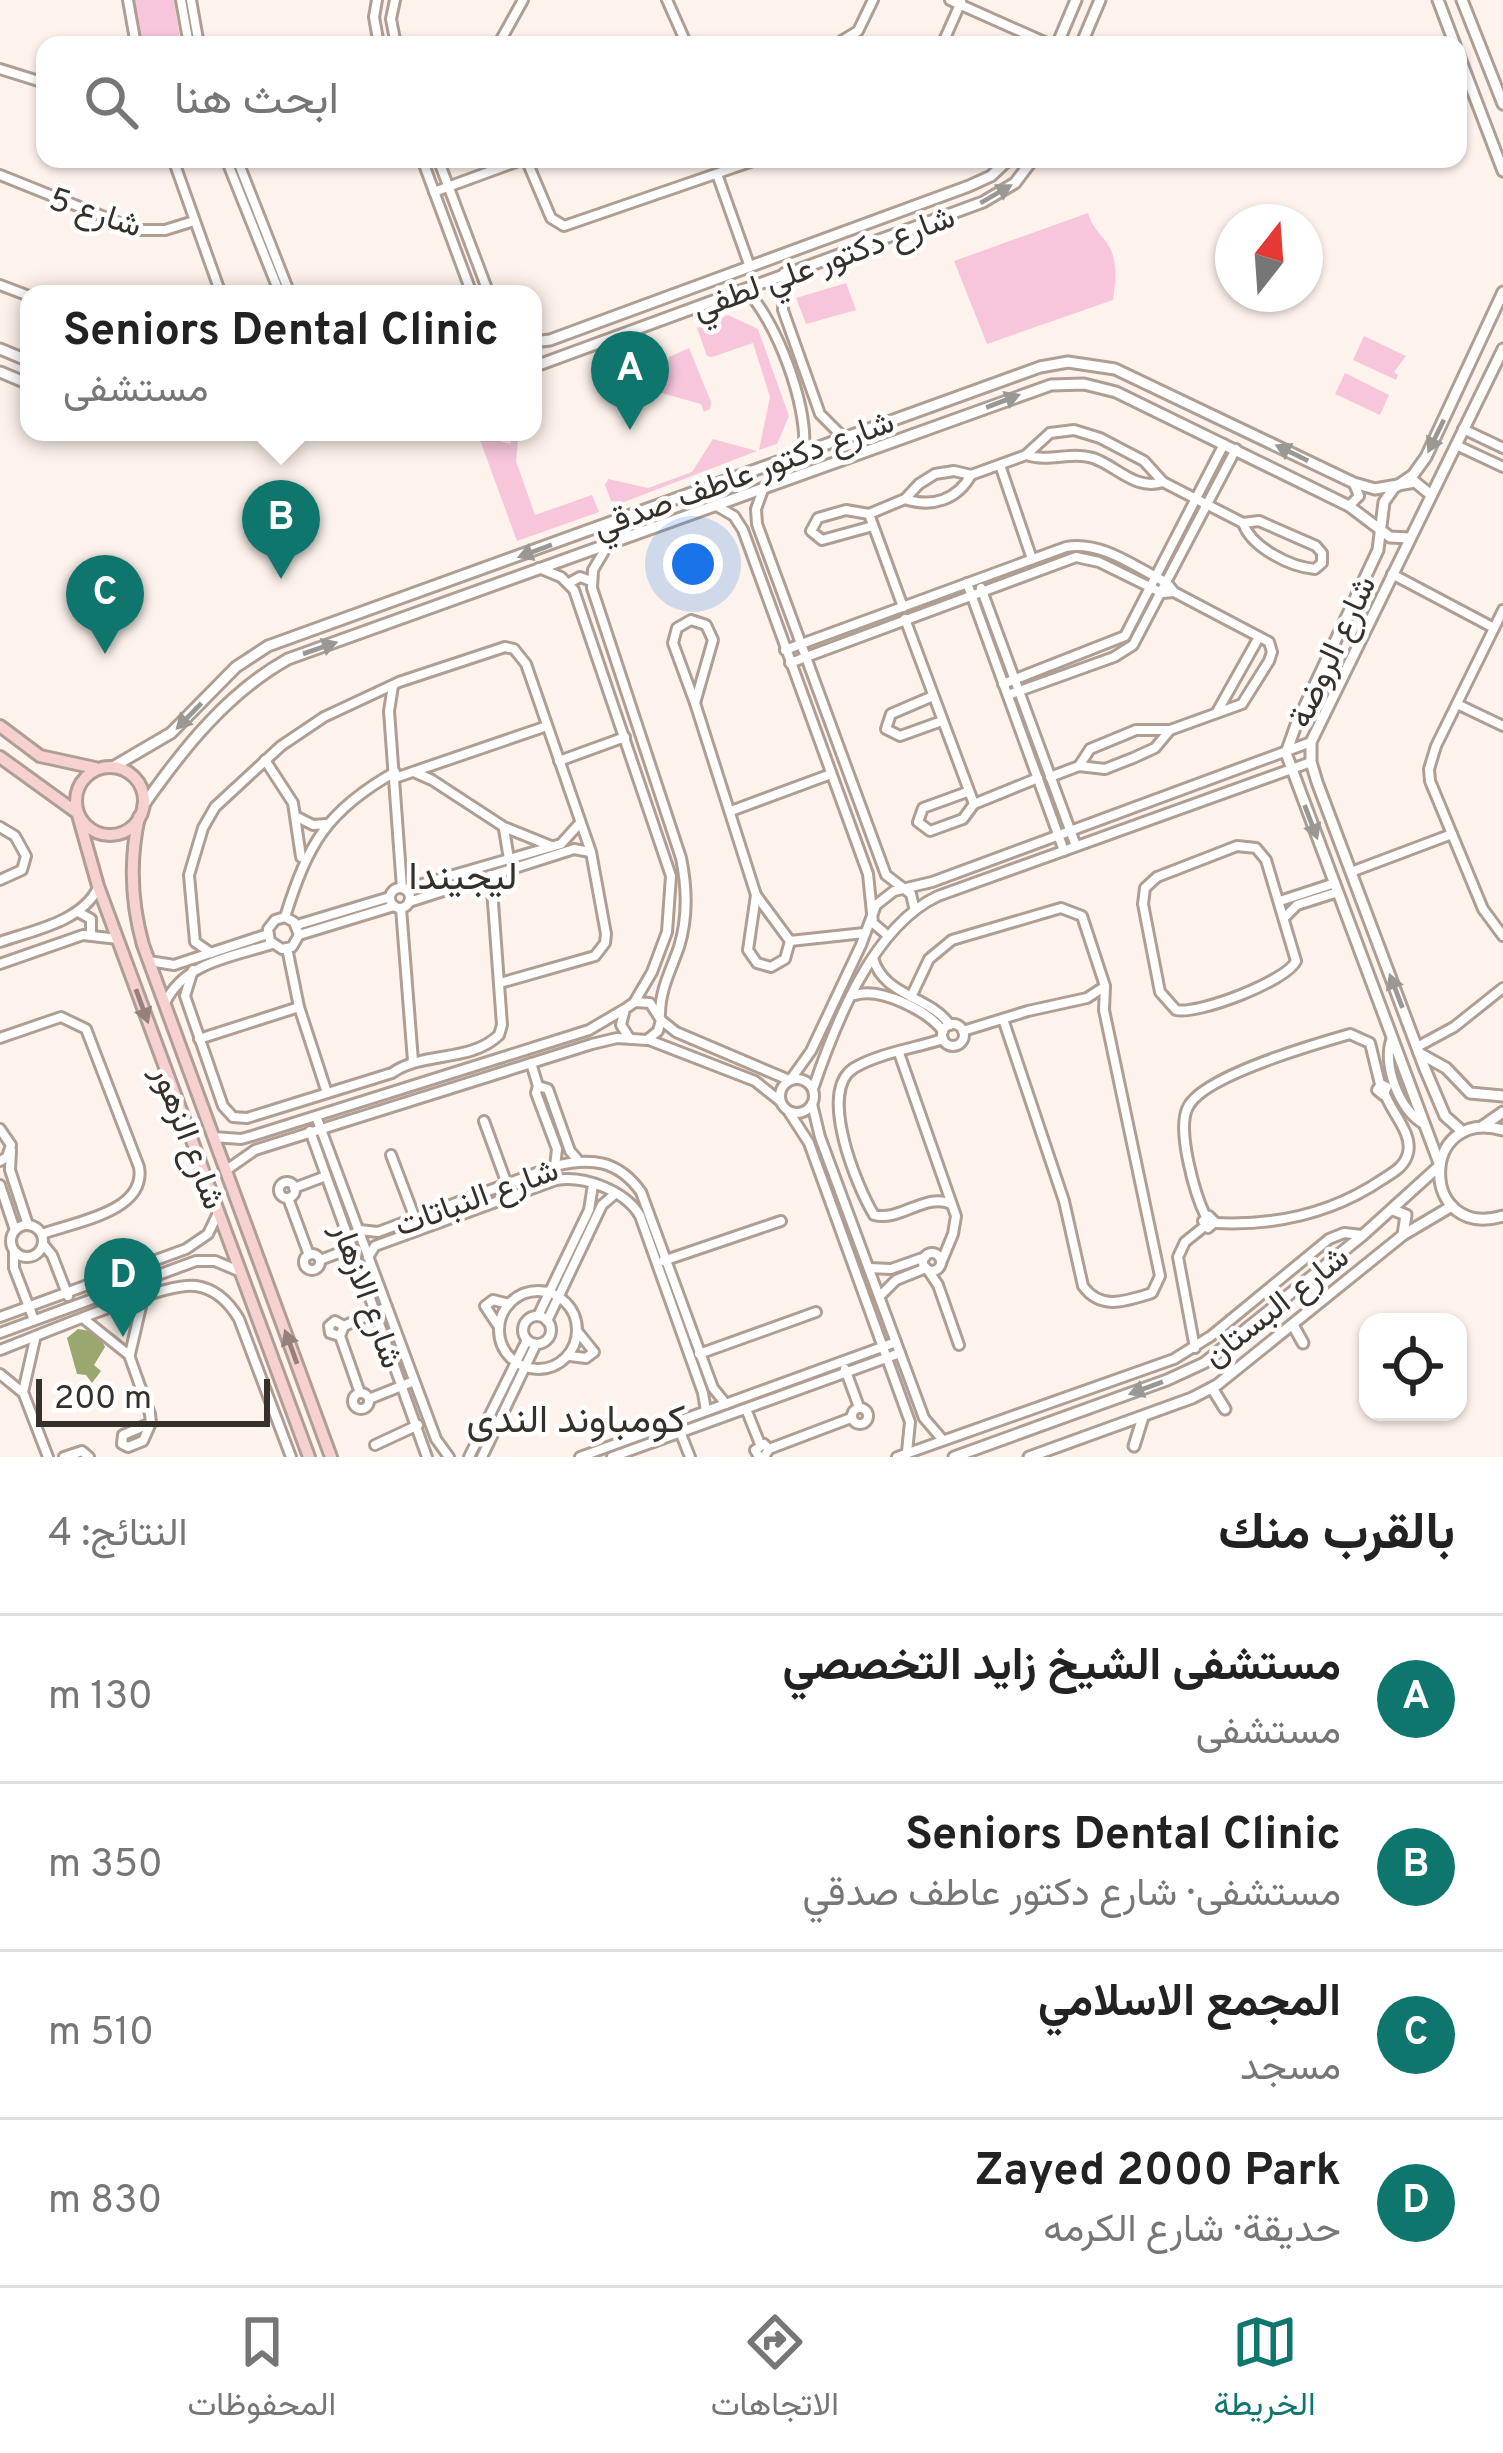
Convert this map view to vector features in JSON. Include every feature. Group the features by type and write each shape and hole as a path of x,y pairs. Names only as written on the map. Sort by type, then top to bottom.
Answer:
{"main road":[{"path":"0,726 40,756 98,769 113,767 136,781 141,812 126,830 97,832 0,757"},
{"path":"77,814 78,788 98,769"},
{"name":"شارع الزهور","path":"141,812 133,848 135,915 332,1457"},
{"name":"شارع الزهور","path":"77,814 98,886 309,1457"},
{"path":"158,1052 167,1043 179,1043"},
{"path":"285,1393 296,1394 305,1385"}],"street":[{"path":"128,0 134,36"},
{"path":"181,0 187,36"},
{"path":"191,0 197,36"},
{"path":"377,0 377,36"},
{"path":"394,36 391,19 395,0"},
{"path":"503,36 523,0"},
{"path":"667,0 683,36"},
{"path":"851,36 858,32 873,0"},
{"path":"950,0 1035,36"},
{"path":"1058,36 1076,0"},
{"path":"1086,36 1100,0"},
{"path":"1438,0 1451,36"},
{"path":"1462,0 1503,104"},
{"path":"946,36 961,2"},
{"path":"0,68 36,80"},
{"path":"1467,78 1503,171"},
{"path":"176,168 218,285"},
{"path":"230,168 276,285"},
{"path":"241,168 286,285"},
{"path":"425,168 469,285"},
{"path":"442,168 486,285"},
{"path":"434,191 500,168"},
{"path":"529,168 551,218 564,226 733,168"},
{"name":"شارع دكتور علي لطفي","path":"542,341 983,181 998,168"},
{"name":"شارع دكتور علي لطفي","path":"542,364 995,197 1026,168"},
{"path":"717,174 750,267"},
{"name":"شارع 5","path":"0,176 137,230 165,230 194,221"},
{"path":"896,212 897,222 907,230"},
{"path":"865,224 873,232 870,242"},
{"path":"784,273 782,304 790,331 820,414 842,436"},
{"path":"745,289 768,317 803,417 804,451"},
{"name":"شارع الروضة","path":"1452,1206 1441,1188 1427,1125 1286,753 1378,550 1384,502 1426,457 1503,292"},
{"path":"1484,337 1503,346"},
{"name":"شارع الروضة","path":"1463,1132 1445,1116 1418,1050 1311,762 1311,742 1503,346"},
{"name":"شارع دكتور عاطف صدقي","path":"113,767 171,734 236,667 268,646 939,400 1053,363 1100,365 1130,375 1354,483 1375,489 1400,483"},
{"path":"1469,369 1482,364 1493,368"},
{"name":"شارع دكتور عاطف صدقي","path":"141,812 219,711 288,659 1034,389 1084,384 1116,392 1349,506 1381,527"},
{"path":"939,400 963,416"},
{"path":"910,412 923,415 932,427"},
{"path":"1463,429 1503,448"},
{"path":"873,526 822,540 811,531 818,518 840,511 868,514 905,499 935,474 971,475 1026,455 1050,433 1061,430 1088,432 1144,461 1162,482 1243,523 1267,522 1295,536 1320,549 1322,563 1315,569 1305,568 1256,544 1243,523"},
{"path":"1456,445 1503,467"},
{"path":"1003,684 1120,640 1129,632 1196,499 1230,446"},
{"path":"1008,695 1127,650 1168,590 1230,446"},
{"path":"1026,455 1044,459 1082,456 1145,485 1162,482"},
{"path":"1000,465 1032,559"},
{"path":"905,499 924,504 943,500 960,491 971,475"},
{"path":"1349,506 1359,496 1354,483"},
{"path":"1400,483 1421,484 1431,496"},
{"path":"765,486 756,517 886,875 914,898 914,909"},
{"path":"714,504 739,522 870,886 876,928 886,934"},
{"path":"868,514 903,607"},
{"path":"739,522 746,515 756,517"},
{"path":"1381,527 1397,540 1410,538"},
{"path":"611,542 597,560 591,581 684,870 683,932 662,990 658,1030 647,1040"},
{"path":"785,650 1083,544 1156,578 1168,590 1269,642 1272,652 1242,704 1170,730 1143,728 1096,745 1079,766"},
{"path":"790,662 1059,562 1084,557 1151,588 1168,590"},
{"path":"213,1137 241,1139 589,1030 635,1002 661,952 671,890 667,861 569,583 538,567"},
{"path":"467,574 469,584 480,592"},
{"path":"1392,574 1494,628"},
{"path":"569,583 580,577 591,581"},
{"path":"978,579 1076,846"},
{"path":"967,583 1064,850"},
{"path":"434,586 445,591 445,604"},
{"path":"1503,610 1429,769 1483,909 1503,936"},
{"path":"695,703 713,640 706,625 691,620 677,628 673,644 756,896 790,941 788,954 779,964 764,966 748,950 756,896"},
{"path":"905,620 974,803"},
{"path":"1217,712 1259,637"},
{"path":"209,957 194,937 188,900 194,851 215,807 313,723 394,685 496,649 514,650 526,664 591,853 606,934 602,950 587,958 500,983"},
{"path":"394,685 389,711 413,1061"},
{"path":"374,693 389,711"},
{"path":"933,696 890,714 886,729 900,736 942,721"},
{"path":"1456,704 1503,726"},
{"path":"285,917 301,865 326,824 369,787 547,726"},
{"path":"1050,778 1079,766 1105,769 1133,758 1155,748 1170,730"},
{"path":"559,761 625,737"},
{"path":"780,1101 781,1089 811,1051 871,913 887,895 1311,742"},
{"path":"265,760 288,791 301,865"},
{"path":"441,785 444,762"},
{"path":"943,1439 924,1418 812,1104 813,1089 872,956 886,934 914,909 938,896 1311,762"},
{"path":"414,772 504,827 559,848"},
{"path":"731,811 832,774"},
{"path":"968,792 923,808 918,822 930,831 963,819 974,803 1037,778"},
{"path":"369,787 396,795"},
{"path":"296,816 313,825 326,824"},
{"path":"328,1093 299,1007 287,949 298,930 491,875 559,848 580,822"},
{"path":"0,827 15,836 26,856 22,870 0,880"},
{"path":"504,827 509,859"},
{"path":"1351,872 1452,834"},
{"path":"1237,846 1256,848 1266,860 1285,917 1297,953 1290,973 1193,1011 1176,1010 1164,1000 1144,904 1150,882 1237,846"},
{"path":"399,903 392,891 509,859 559,848 591,853"},
{"path":"193,970 185,996 223,1106 233,1118 247,1118 392,1073 413,1061 438,1059 491,1042 502,1025 491,875"},
{"path":"870,886 886,875"},
{"path":"0,942 78,912 98,886"},
{"path":"1280,901 1336,887"},
{"path":"1285,917 1297,905 1336,887"},
{"path":"911,997 925,966 946,944 1061,908 1076,911 1087,922 1105,986 1104,1010 1160,1280 1152,1293 1109,1304 1096,1300 1083,1286 1064,1201 1003,1018"},
{"path":"78,912 91,920 92,934"},
{"path":"270,939 275,920 285,917"},
{"path":"285,917 298,930"},
{"path":"790,941 864,933"},
{"path":"0,964 71,938 92,934 118,939"},
{"path":"149,961 169,965 270,939 287,949"},
{"path":"872,956 879,974 897,996 933,1020 946,1032 956,1045 963,1040 958,1025 946,1032 899,1053 857,1066 847,1074 838,1094 842,1132 874,1215 886,1217 938,1199 952,1204"},
{"path":"165,1005 176,984 209,957"},
{"path":"169,965 176,984"},
{"path":"963,1031 1087,998 1105,986"},
{"path":"1503,988 1418,1050 1446,1068 1470,1093 1503,1096"},
{"path":"854,995 911,997 940,1012 946,1032"},
{"path":"1087,998 1104,1010"},
{"path":"635,1002 650,1004 676,1032 790,1080 804,1080 813,1089"},
{"path":"200,1039 299,1007"},
{"path":"625,1009 621,1025 631,1039"},
{"path":"0,1038 61,1017 86,1029 141,1177 131,1200 42,1239 31,1257 14,1250 0,1256"},
{"path":"1195,1348 1178,1257 1185,1242 1209,1222 1260,1223 1319,1211 1360,1193 1407,1158 1409,1144 1383,1089 1370,1043 1350,1034 1274,1059 1201,1091 1187,1108 1183,1128 1209,1222"},
{"path":"1393,1037 1388,1054 1408,1113 1427,1125 1445,1116"},
{"path":"225,1171 244,1155 601,1041 647,1040 755,1081 780,1101 809,1143 910,1422 902,1455"},
{"path":"899,1053 956,1222 938,1285"},
{"path":"531,1063 536,1093 557,1148 555,1166"},
{"path":"1383,1089 1396,1084"},
{"path":"538,1086 548,1089 570,1151 578,1160"},
{"path":"789,1112 802,1113 812,1104"},
{"path":"1463,1132 1503,1112"},
{"name":"شارع الازهار","path":"316,1115 436,1439 449,1457"},
{"name":"شارع الازهار","path":"305,1119 427,1457"},
{"path":"484,1121 511,1196"},
{"path":"1482,1126 1503,1130"},
{"path":"1,1129 10,1139 10,1170 28,1225 52,1255 72,1306"},
{"name":"شارع البستان","path":"954,1457 1204,1363 1393,1210 1439,1165 1445,1148 1463,1132"},
{"path":"0,1161 10,1150"},
{"path":"391,1155 419,1229"},
{"name":"شارع النباتات","path":"359,1230 371,1234 555,1166 578,1160 608,1163 641,1192 695,1356 706,1411"},
{"path":"326,1175 294,1188 288,1198 309,1255 304,1262 309,1269 317,1268 320,1260 352,1249"},
{"name":"شارع النباتات","path":"368,1257 375,1246 569,1178 634,1206 662,1262"},
{"path":"0,1185 15,1230 14,1268 34,1320"},
{"path":"554,1295 589,1210 593,1185"},
{"path":"938,1199 945,1186"},
{"path":"543,1318 602,1205 615,1195"},
{"path":"1452,1206 1465,1216 1503,1218"},
{"name":"شارع البستان","path":"1029,1457 1212,1388 1403,1235 1452,1206"},
{"path":"339,1213 351,1208"},
{"path":"1393,1210 1406,1216 1403,1235"},
{"path":"0,1317 198,1243 216,1223 218,1211"},
{"path":"662,1262 781,1221"},
{"path":"15,1230 28,1225"},
{"path":"902,1455 1195,1348 1329,1238 1344,1232 1364,1235"},
{"path":"879,1297 948,1245"},
{"path":"0,1333 196,1261 225,1263 241,1272"},
{"path":"928,1262 959,1345"},
{"path":"868,1268 941,1264"},
{"path":"0,1350 143,1297 193,1285 225,1300 239,1319 291,1457"},
{"path":"499,1328 509,1304 527,1293 554,1295 573,1312 578,1332 594,1352 586,1358 568,1356"},
{"path":"143,1297 129,1355 151,1423"},
{"path":"509,1304 493,1300 485,1306 499,1328 503,1348 520,1365 548,1368 568,1356 578,1332"},
{"path":"387,1306 344,1326 340,1336 365,1396 414,1381"},
{"path":"695,1356 816,1312"},
{"path":"531,1342 548,1339 550,1326 543,1318"},
{"path":"531,1342 524,1334 526,1321 543,1318"},
{"path":"84,1319 129,1355"},
{"path":"340,1336 332,1336 329,1326 338,1321 344,1326"},
{"path":"1293,1325 1303,1343"},
{"path":"22,1392 36,1336"},
{"path":"482,1457 531,1342"},
{"path":"613,1457 706,1411 896,1342"},
{"path":"580,1457 746,1409 900,1353"},
{"name":"شارع النباتات","path":"695,1356 726,1404"},
{"path":"746,1409 763,1452 851,1418 859,1407 842,1362"},
{"path":"469,1457 520,1365"},
{"path":"0,1374 22,1392 47,1457"},
{"path":"1212,1388 1225,1408"},
{"path":"1134,1446 1143,1416"},
{"path":"1006,1420 1012,1436"},
{"path":"376,1445 418,1425"},
{"path":"678,1427 690,1457"},
{"path":"64,1457 80,1451 89,1457"}],"shaded area":[{"path":"130,0 174,0 180,36 135,36"},
{"path":"1088,213 1112,253 1113,300 987,344 954,261"},
{"path":"846,283 856,310 806,324 796,298"},
{"path":"728,315 758,329 789,416 777,444 759,450 770,397 753,343 707,356 697,328"},
{"path":"1364,336 1406,356 1394,372 1396,380 1353,360"},
{"path":"689,348 711,402 704,412 701,404 658,392 669,357"},
{"path":"1345,373 1389,395 1380,415 1335,394"},
{"path":"713,439 757,451 624,502 611,501 605,485 608,479 648,488 692,472"},
{"path":"480,441 518,441 516,461 535,515 592,495 599,512 517,541"},
{"path":"78,1329 98,1332 105,1347 94,1365 101,1371 92,1383 86,1375 77,1374 67,1338"}],"place":[{"name":"مستشفى الشيخ زايد التخصصي","path":"630,430"},
{"name":"Seniors Dental Clinic","path":"281,579"},
{"name":"المجمع الاسلامي","path":"105,654"},
{"name":"Zayed 2000 Park","path":"123,1337"}],"district":[{"name":"ليجيندا","path":"463,875"},
{"name":"كومباوند الندى","path":"576,1418"}]}
